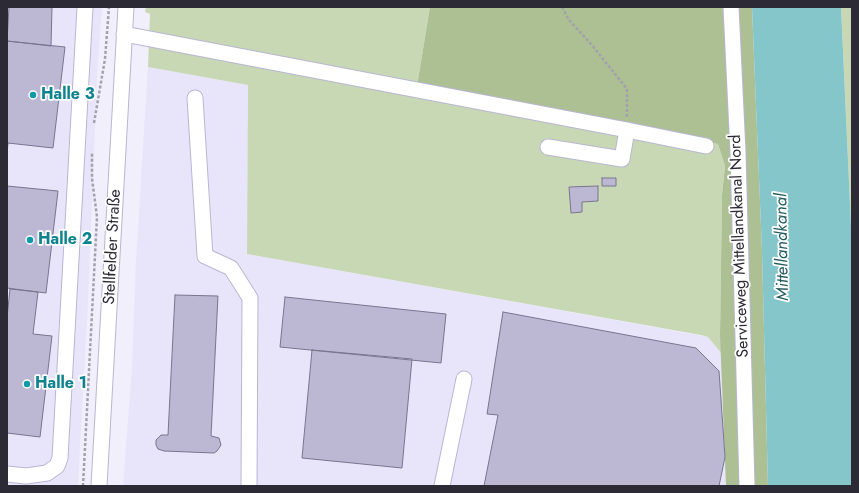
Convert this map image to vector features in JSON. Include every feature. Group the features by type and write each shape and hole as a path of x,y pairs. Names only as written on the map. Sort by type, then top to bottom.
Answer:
{"street":[{"path":"7,474 26,476 47,473 56,466 60,458 85,7"},
{"name":"Stellfelder Straße","path":"99,486 126,7"},
{"name":"Serviceweg Mittellandkanal Nord","path":"731,7 738,152 747,486"},
{"path":"124,34 706,146"},
{"path":"195,98 205,256 231,268 250,298 250,486"},
{"path":"548,147 622,159 627,130"},
{"path":"442,486 464,379"}],"path":[{"path":"94,127 105,59 109,7"},
{"path":"562,7 569,20 627,88 627,130"},
{"path":"83,486 97,224 92,178 92,148"}],"shaded area":[{"path":"7,7 102,7 97,77 88,302 78,485 76,486 7,486"},
{"path":"148,67 248,85 247,254 708,337 722,354 728,486 123,486 132,368 136,261"}],"green space":[{"path":"146,7 430,7 417,86 718,144 725,166 722,195 720,335 722,354 708,337 701,335 247,254 248,85 148,67 150,14 145,12"},
{"path":"430,7 752,7 762,251 768,486 726,486 720,335 722,195 725,166 718,144 417,86"},
{"path":"841,7 852,7 852,248"}],"water":[{"name":"Mittellandkanal","path":"752,7 841,7 852,248 852,486 768,486 762,251"}],"building":[{"path":"9,7 52,7 51,46 7,41"},
{"name":"Halle 3","path":"7,41 65,47 53,148 8,143 7,154"},
{"path":"602,178 616,178 616,186 602,186"},
{"name":"Halle 2","path":"7,186 58,191 46,293 7,288"},
{"path":"598,186 598,201 582,202 582,212 571,213 569,187"},
{"name":"Halle 1","path":"10,289 38,292 33,334 52,336 40,437 7,433 7,318"},
{"path":"175,295 218,296 211,436 219,438 221,445 214,453 164,451 158,449 156,445 156,440 161,435 168,435"},
{"path":"285,297 446,314 441,363 280,347"},
{"path":"503,312 696,348 719,371 725,457 719,486 484,486 498,415 487,414"},
{"path":"312,350 412,359 402,468 302,458"}],"place":[{"name":"Halle 3","path":"33,95"},
{"name":"Halle 2","path":"30,240"},
{"name":"Halle 1","path":"27,384"}]}
